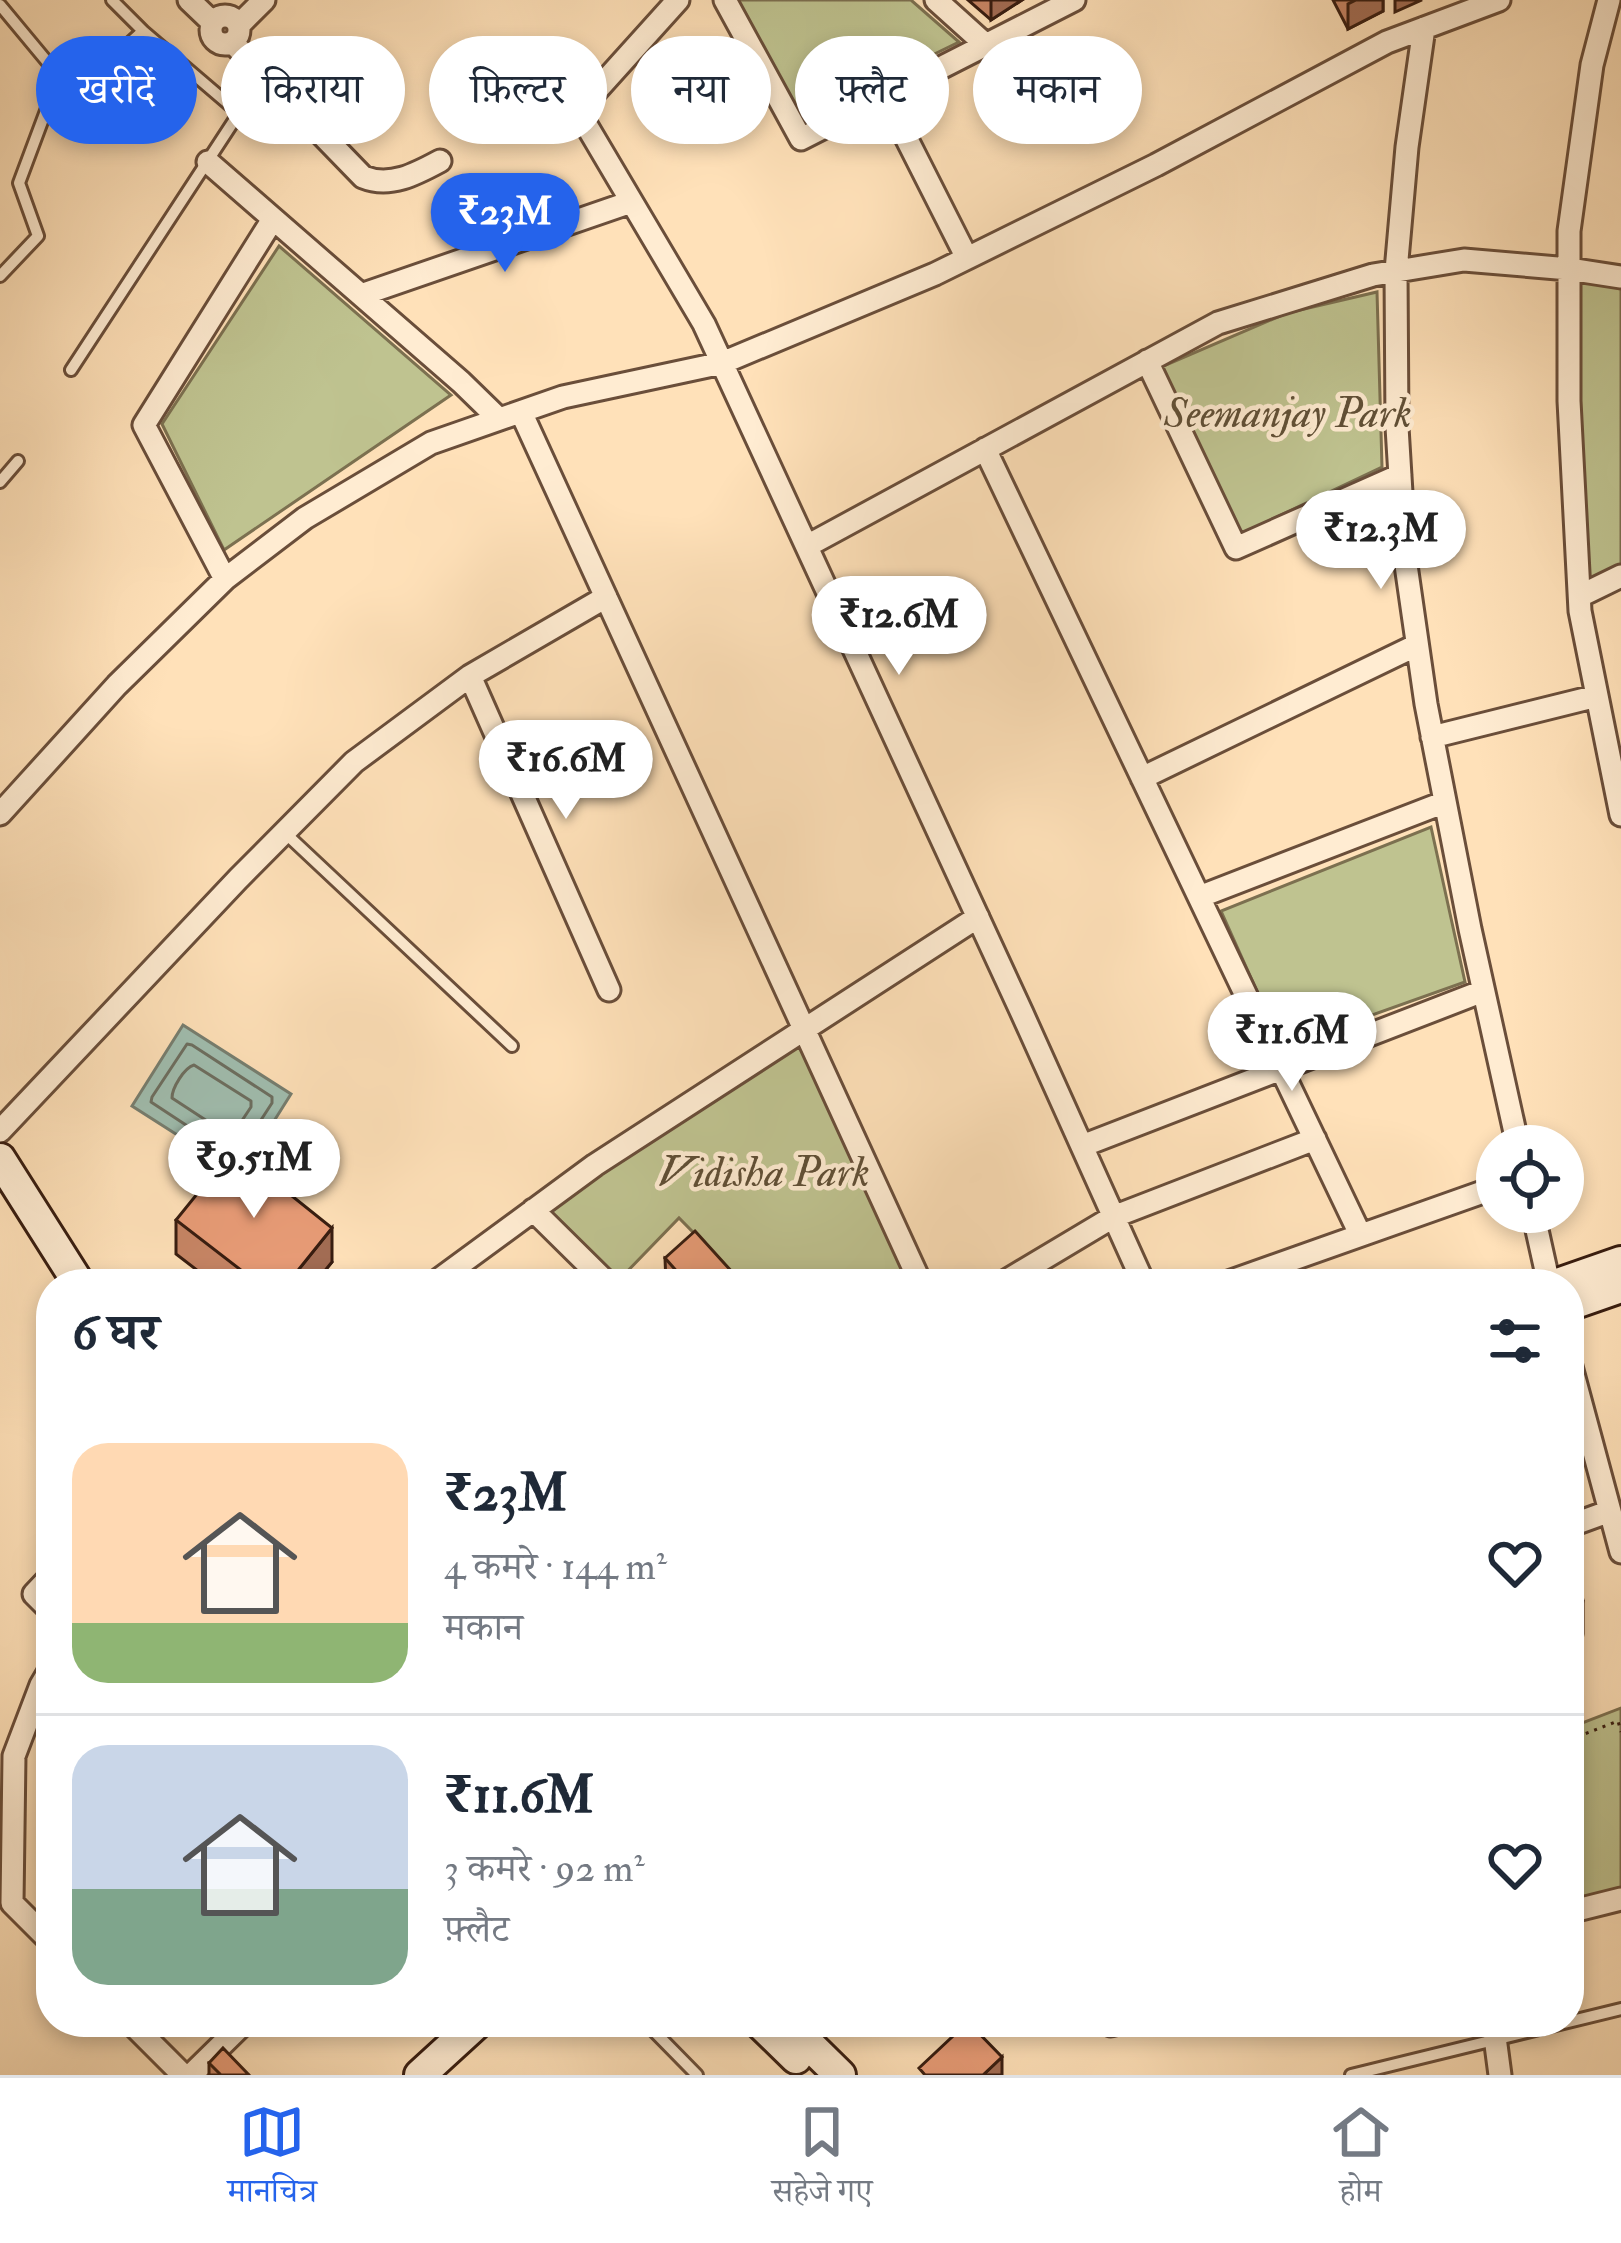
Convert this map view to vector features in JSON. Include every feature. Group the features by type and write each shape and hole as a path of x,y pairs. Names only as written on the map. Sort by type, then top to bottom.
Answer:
{"main road":[{"path":"0,1159 70,1269"},
{"path":"1584,1275 1621,1262"},
{"path":"1584,1300 1621,1287"},
{"path":"398,2075 440,2037"},
{"path":"437,2070 450,2037"},
{"path":"775,2037 813,2075"},
{"path":"801,2037 840,2075"}],"street":[{"path":"189,0 212,22 214,39 222,44 264,0"},
{"path":"678,0 578,111 704,324 1137,1269"},
{"path":"725,0 795,128"},
{"path":"936,0 976,36"},
{"path":"1004,36 1074,0"},
{"path":"0,814 117,685 225,578 305,518 431,442 563,397 722,363 968,258 1387,42 1499,0"},
{"path":"1609,0 1592,65 1569,231 1569,400 1580,596 1598,696 1616,762 1621,815"},
{"path":"1424,28 1396,271 1397,428 1405,558 1432,737 1513,1125"},
{"path":"235,34 363,177 388,182 440,161"},
{"path":"910,144 968,258"},
{"path":"208,162 461,382 510,415 606,597 914,1269"},
{"path":"361,295 631,202"},
{"path":"225,578 144,425 273,219"},
{"path":"807,546 1218,323 1373,275 1464,260 1621,277"},
{"path":"1147,361 1236,548 1400,475"},
{"path":"986,449 1360,1234"},
{"path":"1580,596 1621,576"},
{"path":"0,1131 354,762 470,676 606,597"},
{"path":"1142,778 1417,645"},
{"path":"470,676 609,990"},
{"path":"1432,737 1598,696"},
{"path":"1199,897 1445,802"},
{"path":"455,1269 596,1165 978,917"},
{"path":"1082,1146 1484,992"},
{"path":"1026,1269 1113,1216 1316,1139"},
{"path":"1264,1269 1476,1194"},
{"path":"533,1210 593,1269"},
{"path":"1538,1233 1546,1269"},
{"path":"1584,1415 1621,1552"},
{"path":"1584,1521 1610,1511"},
{"path":"36,1698 14,1756 12,1903 36,1927"},
{"path":"1584,1908 1621,1899"},
{"path":"146,2037 187,2075 229,2037"},
{"path":"1496,2037 1501,2075"}],"lane":[{"path":"71,370 239,113 112,0"},
{"path":"0,5 36,49"},
{"path":"137,36 143,31"},
{"path":"0,276 38,236 19,183 36,136"},
{"path":"0,482 18,461"},
{"path":"284,832 512,1046"},
{"path":"1584,2015 1621,2009"},
{"path":"660,2037 697,2075"},
{"path":"1353,2075 1476,2037"}],"path":[{"path":"1584,1734 1618,1721 1621,1732"}],"green space":[{"path":"734,0 911,0 959,42 949,47 949,36 795,36 795,113 771,68 771,36 754,36"},
{"path":"279,246 451,395 224,550 162,424"},
{"path":"1575,281 1621,288 1621,567 1586,586"},
{"name":"Seemanjay Park","path":"1377,292 1382,467 1239,535 1161,367 1287,313"},
{"path":"1431,827 1465,982 1282,1047 1221,911"},
{"name":"Vidisha Park","path":"801,1035 908,1269 729,1269 679,1218 630,1269 602,1269 543,1211"},
{"path":"1621,1708 1621,1888 1584,1898 1584,1722"}],"water":[{"path":"183,1025 291,1094 240,1175 132,1106"}],"building":[{"path":"231,1152 244,1162 254,1152 275,1166 267,1176 332,1228 299,1269 240,1269 176,1220"},
{"path":"695,1231 729,1269 675,1269 665,1258"},
{"path":"952,2037 983,2037 1002,2057 983,2075 925,2075 919,2068"},
{"path":"223,2048 249,2075 221,2075 209,2063"}]}
